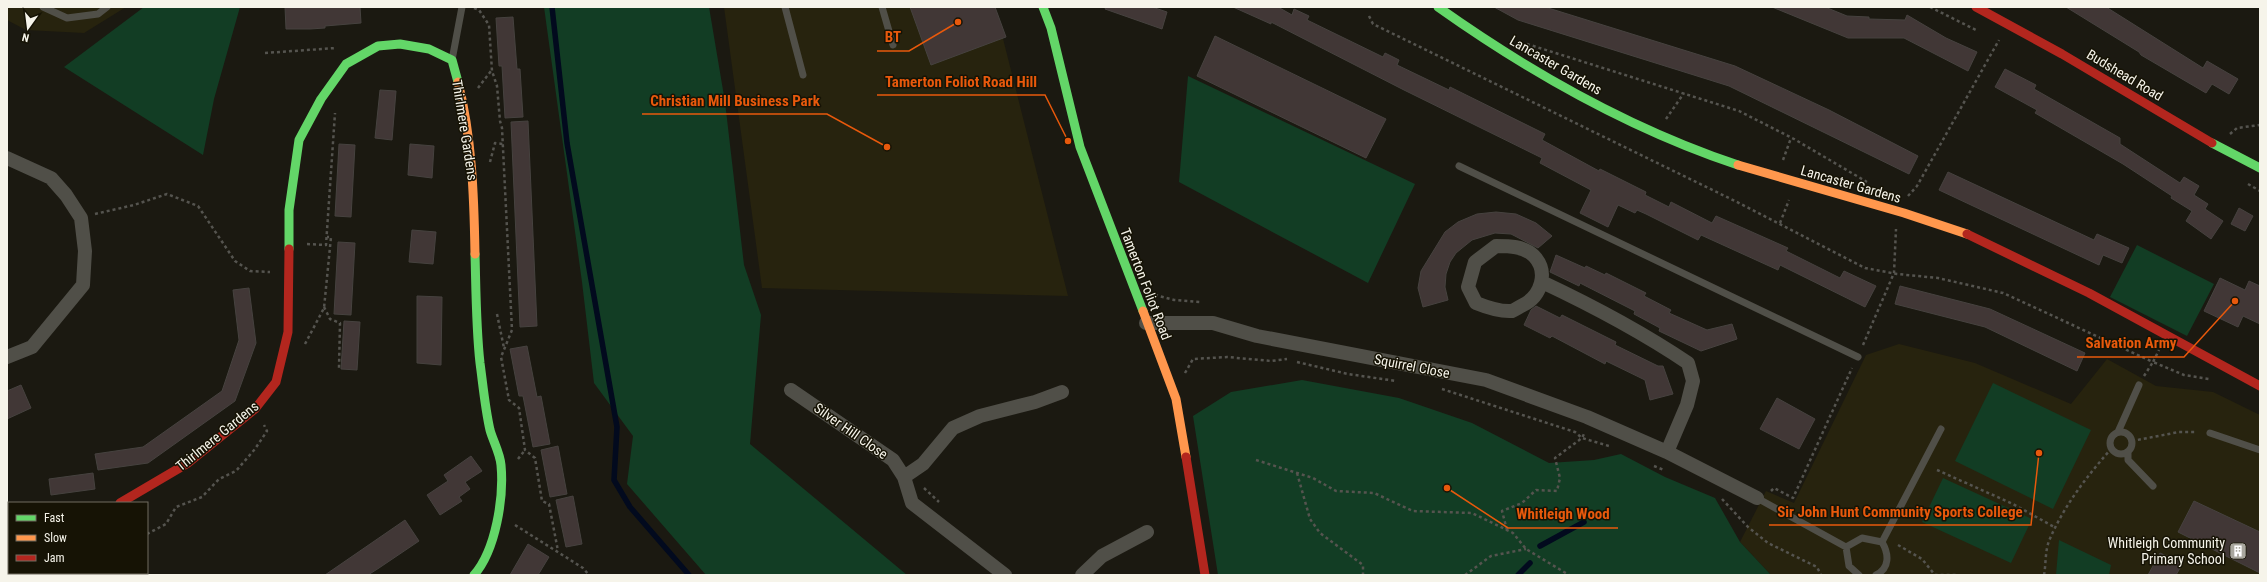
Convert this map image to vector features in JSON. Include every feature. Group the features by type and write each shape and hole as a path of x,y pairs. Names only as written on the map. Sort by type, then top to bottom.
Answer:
{"street":[{"name":"Tamerton Foliot Road","path":"1043,7 1051,28 1080,147 1174,394 1205,575"},
{"name":"Lancaster Gardens","path":"1438,7 1553,82 1636,126 1686,147 1776,177 1961,232 2077,286 2168,334 2260,386"},
{"name":"Budshead Road","path":"1976,7 2062,54 2216,146 2260,168"},
{"name":"Thirlmere Gardens","path":"122,502 188,463 256,409 276,382 288,332 289,210 299,140 321,99 346,64 378,46 400,44 429,48 452,60 462,92 474,183 478,343 490,428 501,466 495,531 481,570 474,575"},
{"path":"7,158 51,178 66,195 81,218 85,251 83,285 32,347 7,357"},
{"path":"1496,246 1512,246 1534,256 1541,267 1542,282 1530,302 1512,311 1489,309 1476,303 1468,288 1475,262 1496,246"},
{"path":"1542,282 1649,338 1688,363 1693,381 1688,405 1667,452"},
{"name":"Squirrel Close","path":"1146,323 1213,323 1257,336 1486,380 1592,419 1667,452 1757,498"},
{"name":"Silver Hill Close","path":"792,390 893,460 904,476 912,503 1005,575"},
{"path":"904,476 923,464 953,428 980,416 1035,402 1062,392"},
{"path":"1082,575 1102,556 1147,532"}],"lane":[{"path":"43,7 66,18 98,14 106,7"},
{"path":"452,60 462,7"},
{"path":"785,7 804,75"},
{"path":"882,7 893,45"},
{"path":"1459,166 1858,357"},
{"path":"2128,452 2118,454 2111,449 2110,439 2118,432 2139,385"},
{"path":"1876,575 1884,569 1888,558 1883,539 1941,429"},
{"path":"2118,432 2125,433 2132,441 2128,452 2128,460 2153,486"},
{"path":"2210,433 2260,450"},
{"path":"1757,498 1846,547"},
{"path":"1846,547 1862,538 1883,539"},
{"path":"1846,547 1849,566 1859,575"}],"path":[{"path":"471,7 479,10 489,25 492,71 497,86 502,128 512,330 501,357 509,400 519,408 525,450 535,458 542,501 549,504 558,551"},
{"path":"1930,7 1985,34"},
{"path":"1369,16 1373,24 1780,224 1865,268 1938,278 2003,293 2184,375 2207,380 2214,379"},
{"path":"1757,498 1762,487 1772,491 1774,488 1793,498 1858,357 1894,273 1897,212 1901,203 1917,186 1987,63 1998,41 1992,38"},
{"path":"1520,42 1739,111 1791,138 1872,185"},
{"path":"264,53 341,48"},
{"path":"1656,134 1684,93"},
{"path":"289,243 326,245 335,106"},
{"path":"2216,146 2237,128 2260,125"},
{"path":"1776,177 1791,138"},
{"path":"1780,224 1795,183"},
{"path":"81,218 134,205 167,194 198,206 235,261 250,271 288,272"},
{"path":"302,350 324,307 331,244 331,237 326,237"},
{"path":"1149,293 1174,300 1200,302"},
{"path":"324,307 330,319 340,323 339,368"},
{"path":"2153,362 2168,334"},
{"path":"1174,394 1193,359 1227,357 1271,361 1288,359"},
{"path":"1348,374 1400,381"},
{"path":"1438,388 1575,432 1582,438 1613,446"},
{"path":"148,533 166,524 176,507 202,497 219,479 236,471 255,449 267,431 256,409"},
{"path":"1507,531 1502,511 1522,502 1536,490 1558,491 1560,478 1555,458 1582,438 1592,419"},
{"path":"2132,441 2179,432 2196,432"},
{"path":"2044,575 2048,542 2070,502 2089,474 2111,449"},
{"path":"1256,460 1313,478 1336,491 1374,493 1413,511 1472,513 1513,533 1526,549 1569,575"},
{"path":"1648,463 1669,472"},
{"path":"1936,470 2013,504 2056,528"},
{"path":"1297,473 1310,519 1320,533 1363,565 1363,575"},
{"path":"1718,495 1748,527 1768,543 1818,567 1821,575"},
{"path":"497,514 558,551 583,568 589,575"},
{"path":"1883,539 1922,559 1935,575 1958,575"},
{"path":"1465,575 1491,556 1526,549"}],"shaded area":[{"path":"7,7 126,7 84,33 26,30 7,20"},
{"path":"724,7 995,7 1068,296 762,288"},
{"path":"1899,344 1975,363 2071,404 2107,359 2156,386 2213,392 2260,415 2260,575 1771,575 1740,542 1766,491 1794,503 1866,355"}],"green space":[{"path":"144,7 240,7 214,99 203,155 64,67"},
{"path":"544,7 709,7 725,102 744,265 761,315 750,444 907,575 706,575 627,484 633,436 594,383 582,282"},
{"path":"1188,76 1415,184 1368,283 1179,182"},
{"path":"2137,245 2214,284 2187,336 2110,297"},
{"path":"1302,380 1399,398 1472,423 1549,463 1594,460 1621,454 1665,477 1715,498 1740,542 1771,575 1218,575 1193,416 1231,392"},
{"path":"1993,383 2091,430 2053,509 1955,461"},
{"path":"1943,478 2032,519 2011,563 1922,522"},
{"path":"2059,540 2111,565 2109,575 2056,575"}],"building":[{"path":"285,7 360,7 361,23 325,26 325,28 286,29"},
{"path":"910,7 995,7 1006,37 931,65"},
{"path":"1106,7 1152,7 1167,12 1162,29 1105,9"},
{"path":"1233,7 1278,7 1292,15 1294,9 1309,16 1307,20 1383,57 1385,53 1399,60 1397,65 1449,90 1450,87 1545,134 1542,140 1599,171 1600,169 1646,192 1645,195 1669,207 1671,202 1712,223 1716,216 1788,248 1786,251 1840,278 1844,271 1876,286 1865,307 1780,265 1778,270 1701,235 1698,240 1637,210 1635,213 1618,205 1608,227 1580,213 1591,190 1540,163 1542,158 1271,22 1271,24"},
{"path":"1494,7 1545,7 1735,66 1829,110 1918,156 1909,174 1729,86 1518,20"},
{"path":"1772,7 1825,7 1847,16 1869,17 1869,19 1905,20 1907,15 1946,38 1977,52 1968,71 1904,38 1848,38"},
{"path":"2066,7 2106,7 2203,68 2207,61 2238,79 2229,94 2212,84 2206,93 2141,55 2139,52"},
{"path":"513,17 517,69 520,69 523,117 505,118 502,66 499,66 496,18"},
{"path":"1215,36 1386,119 1366,158 1197,76"},
{"path":"2005,69 2036,85 2034,89 2120,138 2120,144 2180,183 2184,177 2199,186 2194,195 2208,204 2205,209 2223,221 2211,239 2186,221 2192,211 2171,198 2172,196 2123,164 2035,113 2037,110 1995,87"},
{"path":"380,90 396,91 392,140 375,138"},
{"path":"528,121 537,326 520,327 511,122"},
{"path":"339,144 355,145 351,217 335,216"},
{"path":"410,144 434,146 432,178 408,175"},
{"path":"1948,172 2094,240 2097,234 2129,248 2122,263 2103,255 2099,265 1939,190"},
{"path":"2239,208 2253,216 2245,231 2231,224"},
{"path":"1496,212 1516,214 1536,223 1552,236 1538,248 1511,234 1495,233 1472,240 1456,253 1450,262 1446,274 1445,287 1448,300 1423,307 1418,288 1421,271 1445,232 1458,222 1477,214"},
{"path":"412,230 436,232 433,264 409,262"},
{"path":"338,242 355,243 351,315 334,314"},
{"path":"1556,255 1585,268 1586,266 1605,275 1606,273 1646,293 1644,296 1671,310 1669,313 1707,330 1732,324 1737,339 1701,351 1659,331 1660,328 1634,314 1635,311 1580,283 1579,286 1550,272"},
{"path":"2220,278 2245,290 2249,281 2260,286 2260,324 2243,316 2238,327 2204,311"},
{"path":"1900,286 1990,309 2085,353 2077,371 1985,327 1895,304"},
{"path":"249,288 256,343 235,401 148,463 98,470 95,454 143,447 222,391 239,340 233,290"},
{"path":"417,296 442,297 441,365 417,363"},
{"path":"1536,306 1560,318 1562,315 1616,342 1615,345 1658,366 1663,366 1673,394 1650,400 1645,380 1606,361 1605,364 1552,336 1550,338 1524,325 1531,310"},
{"path":"344,321 360,322 357,370 341,369"},
{"path":"527,346 537,397 541,396 550,444 533,447 523,396 519,396 510,349"},
{"path":"21,385 31,408 7,419 7,391"},
{"path":"1777,398 1815,419 1799,449 1760,429"},
{"path":"558,446 567,494 550,497 541,450"},
{"path":"471,456 482,471 465,482 470,489 459,497 462,501 440,515 427,495 448,481 444,475"},
{"path":"93,473 95,489 51,495 49,479"},
{"path":"573,496 582,544 566,547 556,500"},
{"name":"Whitleigh Community Primary School","path":"2194,501 2260,532 2260,573 2178,532"},
{"path":"405,520 419,541 368,575 325,575"},
{"path":"528,544 549,557 538,575 510,575"},
{"name":"Whitleigh Community Primary School","path":"2160,553 2183,563 2176,575 2148,575"}],"waterway":[{"path":"552,7 567,143 617,427 614,480 630,507 689,575"},
{"path":"1540,546 1584,522"},
{"path":"1518,575 1530,563"}],"traffic: fast":[{"path":"1043,7 1051,28 1080,147 1143,311"},
{"path":"1438,7 1545,77 1582,97 1620,117 1698,151 1738,165"},
{"path":"289,249 289,210 299,140 321,99 346,64 378,46 400,44 429,49 452,60 458,82"},
{"path":"2212,143 2260,168"},
{"path":"474,575 482,564 493,538 500,507 502,478 498,452 491,434 485,405 477,322 475,254"}],"traffic: slow":[{"path":"458,82 463,103 469,145 473,189 475,254"},
{"path":"1738,165 1904,213 1967,234"},
{"path":"1143,311 1176,399 1186,457"}],"traffic: jam":[{"path":"1976,7 2062,54 2212,143"},
{"path":"1967,234 2089,293 2260,386"},
{"path":"122,502 188,463 255,409 276,382 288,332 289,249"},
{"path":"1186,457 1205,575"}],"place":[{"name":"BT","path":"958,22"},
{"name":"Tamerton Foliot Road Hill","path":"1068,141"},
{"name":"Christian Mill Business Park","path":"887,147"},
{"name":"Salvation Army","path":"2235,301"},
{"name":"Sir John Hunt Community Sports College","path":"2039,453"},
{"name":"Whitleigh Wood","path":"1447,488"},
{"name":"Whitleigh Community Primary School","path":"2238,551"}]}
